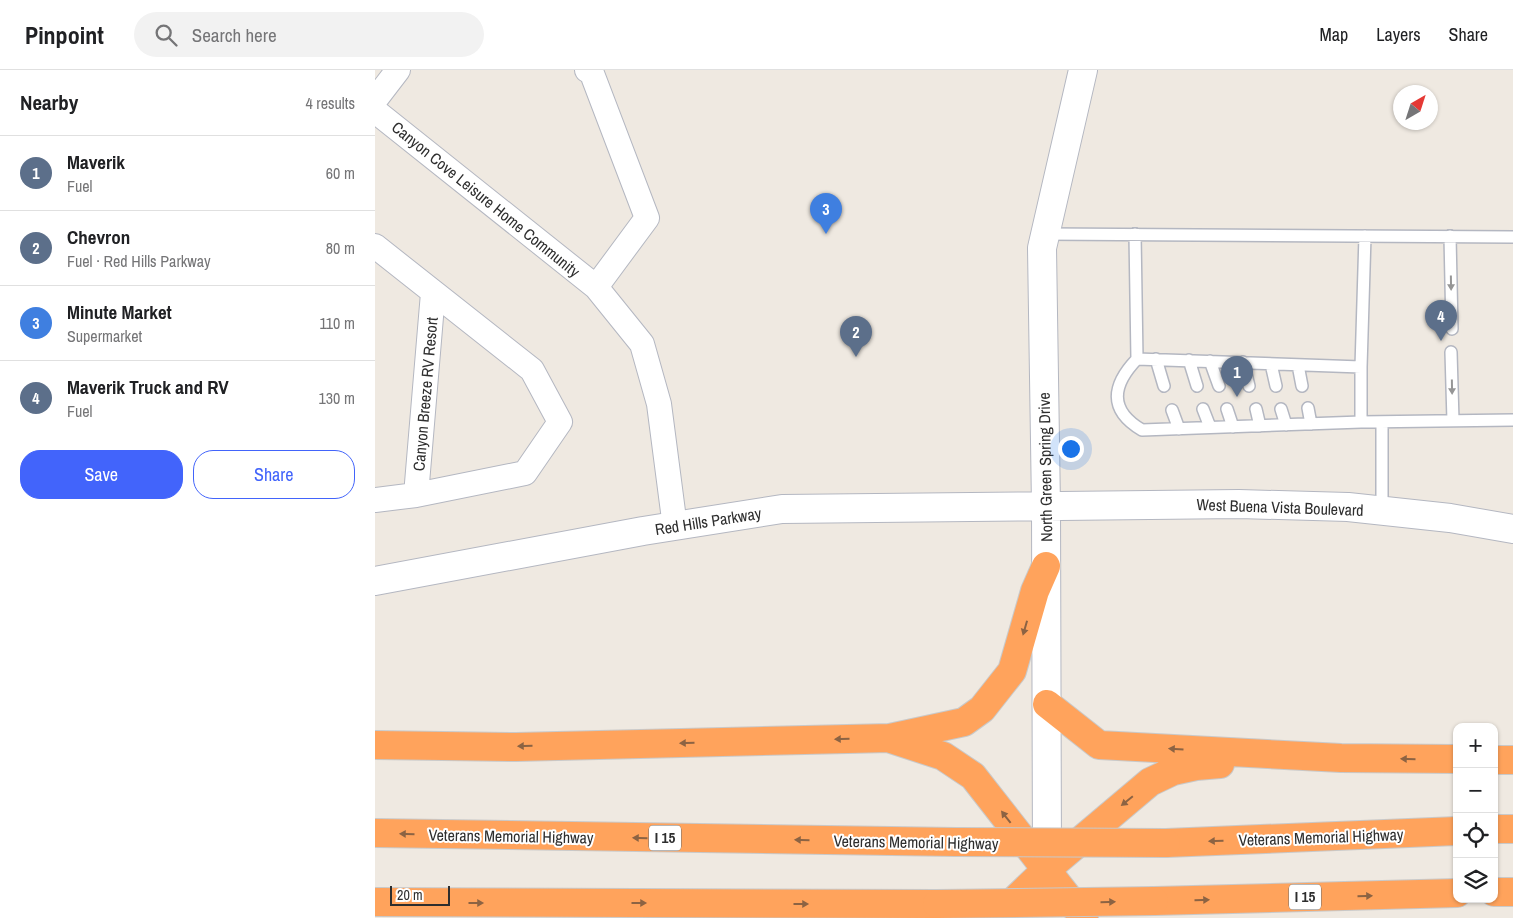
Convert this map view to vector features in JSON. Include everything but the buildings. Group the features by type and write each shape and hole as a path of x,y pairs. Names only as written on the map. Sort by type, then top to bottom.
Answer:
{"highway":[{"path":"375,745 516,747 890,738 964,722 982,709 1013,671 1035,591 1046,566"},
{"path":"1047,704 1099,745 1341,758 1453,759"},
{"path":"890,738 943,756 973,776 1084,918"},
{"path":"996,918 1047,869 1150,782 1173,771 1196,766 1341,758"},
{"path":"1498,760 1513,760"},
{"path":"1498,829 1513,829"},
{"name":"Veterans Memorial Highway","path":"375,833 956,842 1166,843 1453,831"},
{"path":"1498,892 1513,892"},
{"name":"I 15","path":"375,902 937,904 1153,901 1453,893"}],"main road":[{"name":"North Green Spring Drive","path":"1047,869 1046,506 1042,248 1083,70"},
{"name":"West Buena Vista Boulevard","path":"1046,506 1190,503 1348,507 1450,518 1513,529"},
{"name":"Red Hills Parkway","path":"375,581 675,526 782,509 1046,506"}],"street":[{"path":"375,100 398,70"},
{"name":"Canyon Cove Leisure Home Community","path":"587,70 591,71 647,218 596,288"},
{"name":"Canyon Cove Leisure Home Community","path":"375,111 596,288 642,344 659,404 675,526"},
{"name":"Canyon Breeze RV Resort","path":"375,246 532,370 560,422 525,473 416,495 375,500"},
{"name":"Canyon Breeze RV Resort","path":"416,495 433,293"}],"lane":[{"path":"1045,234 1513,237"},
{"path":"1135,234 1137,359"},
{"path":"1361,422 1365,236"},
{"path":"1450,236 1452,330"},
{"path":"1451,352 1453,421"},
{"path":"1361,367 1137,359 1124,372 1119,384 1119,409 1128,422 1142,430 1361,422 1513,420"},
{"path":"1156,359 1164,386"},
{"path":"1189,360 1197,386"},
{"path":"1210,361 1219,386"},
{"path":"1243,362 1249,386"},
{"path":"1271,364 1276,386"},
{"path":"1297,365 1302,386"},
{"path":"1308,408 1311,424"},
{"path":"1203,409 1210,427"},
{"path":"1227,409 1233,426"},
{"path":"1256,409 1260,426"},
{"path":"1281,409 1286,425"},
{"path":"1171,410 1179,428"},
{"path":"1382,422 1382,511"}],"place":[{"name":"Minute Market","path":"826,234"},
{"name":"Maverik Truck and RV","path":"1441,341"},
{"name":"Chevron","path":"856,357"},
{"name":"Maverik","path":"1237,397"}]}
